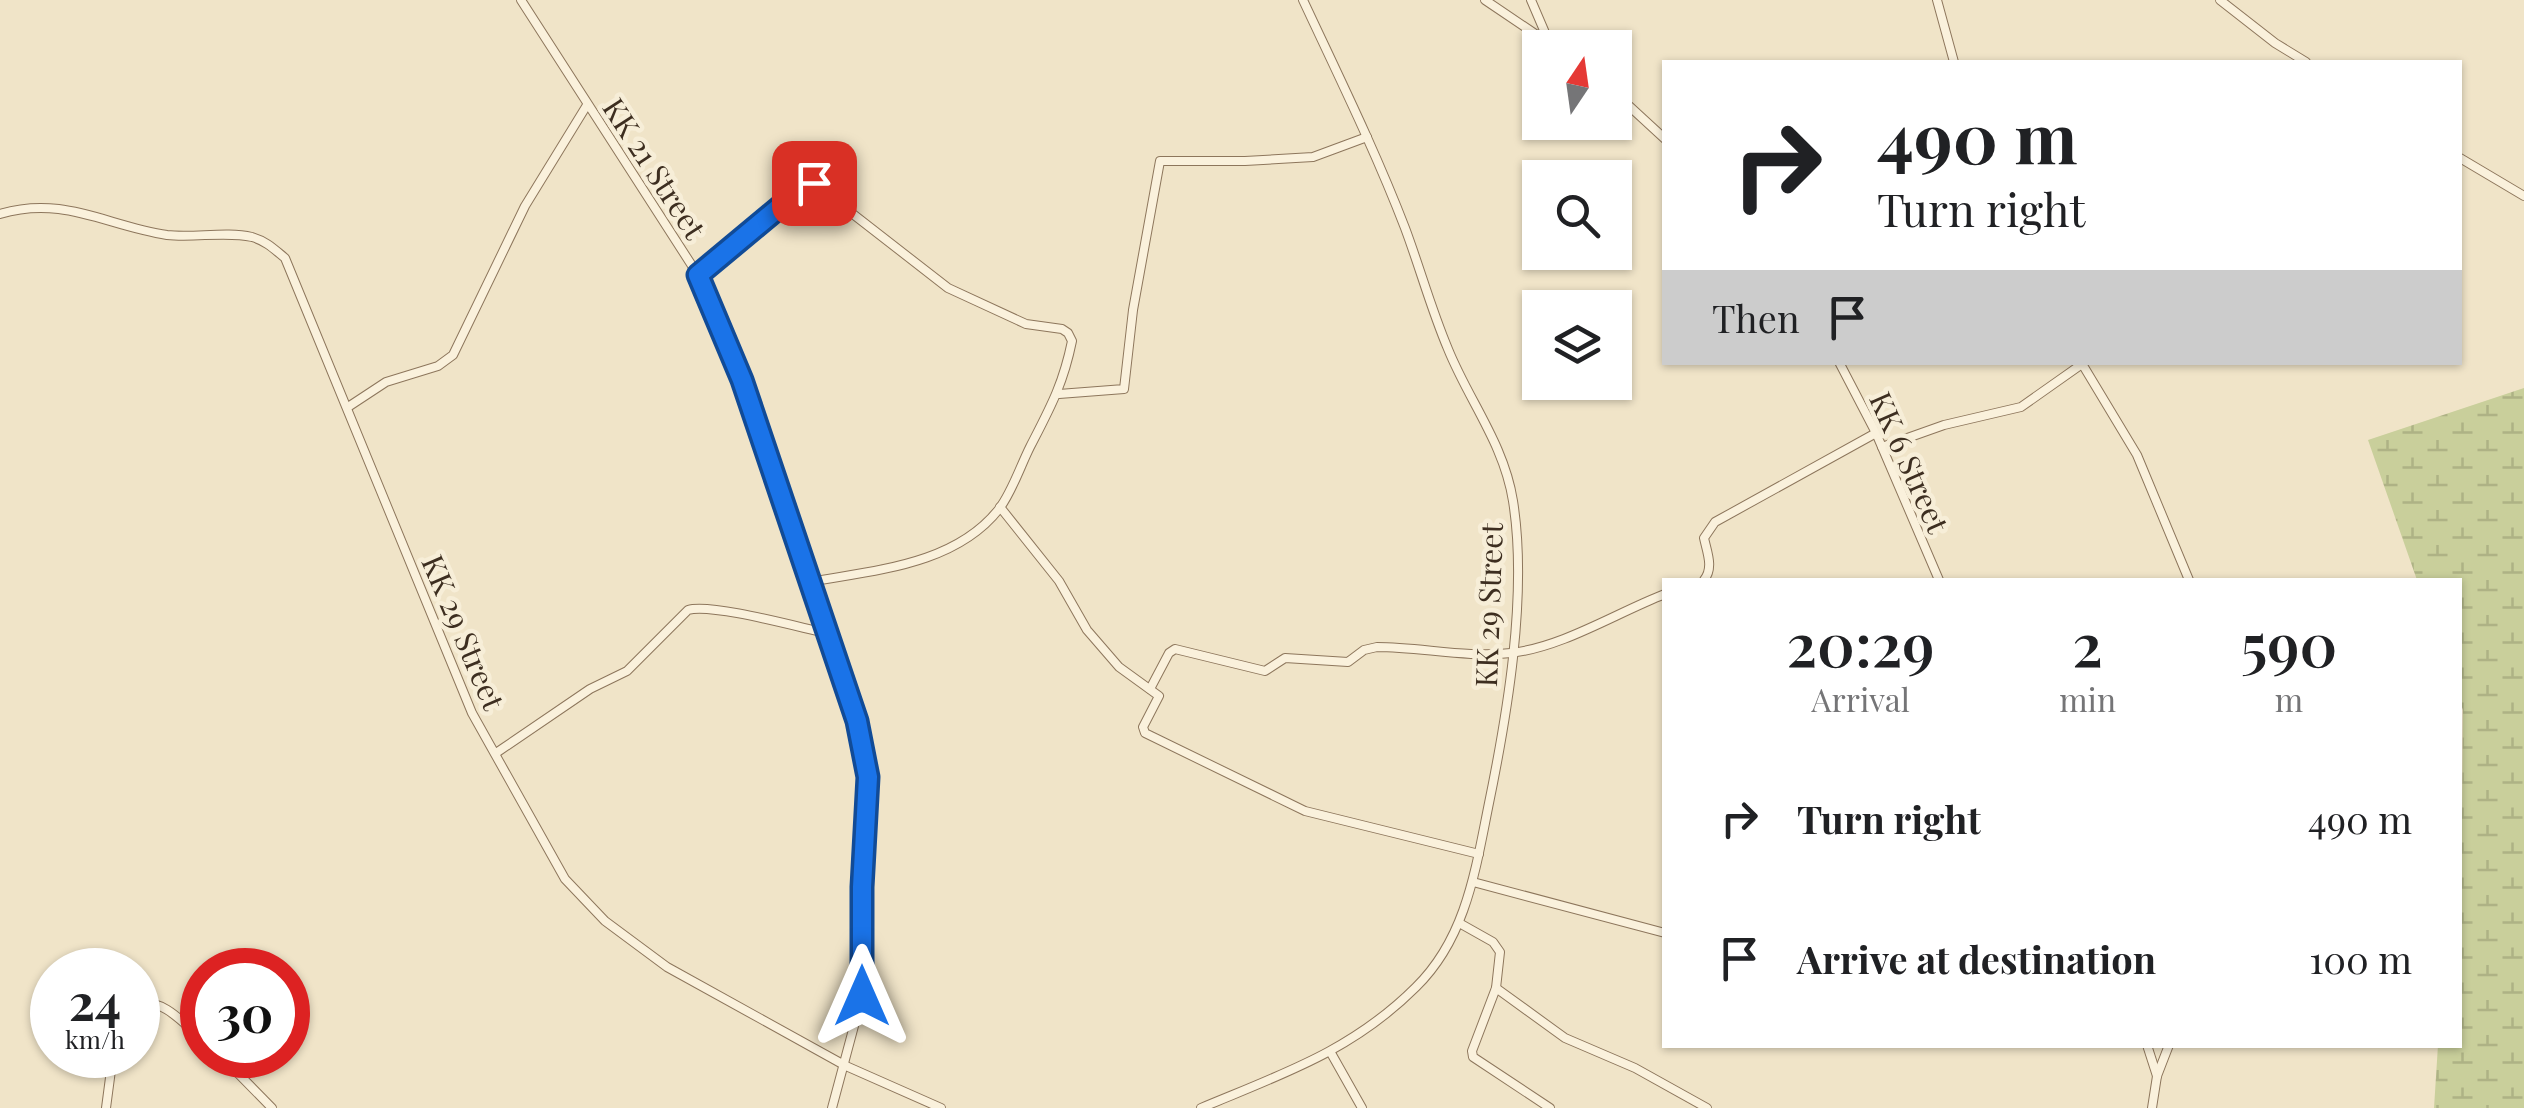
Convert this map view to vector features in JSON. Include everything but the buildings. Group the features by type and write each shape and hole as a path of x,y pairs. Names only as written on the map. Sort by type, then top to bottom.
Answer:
{"street":[{"name":"KK 21 Street","path":"521,0 698,275 742,380 849,691 868,777 862,996 832,1108"},
{"name":"KK 29 Street","path":"1200,1108 1331,1053 1375,1025 1420,984 1461,924 1473,882 1502,741 1513,653 1517,534 1502,455 1449,353 1367,137 1303,0"},
{"path":"1485,0 1530,30"},
{"path":"1531,0 1546,30"},
{"path":"1937,0 1953,60"},
{"path":"2220,0 2275,44 2303,60"},
{"path":"348,407 386,382 438,366 453,355 525,206 586,105"},
{"path":"1632,108 1662,135"},
{"path":"1059,394 1124,389 1133,310 1160,161 1245,162 1313,157 1367,137"},
{"path":"2462,159 2524,196"},
{"path":"698,275 806,185 814,183 948,288 1026,324 1068,333 1072,341 1059,394 1000,507 970,538 952,549 878,570 810,582"},
{"name":"KK 29 Street","path":"0,214 26,206 60,207 166,234 248,236 266,241 284,258 472,713 565,879 605,921 668,967 846,1066 941,1108"},
{"name":"KK 6 Street","path":"1841,365 1876,433 1938,578"},
{"path":"1882,447 1944,425 2021,407 2079,365"},
{"path":"2083,365 2137,454 2188,578"},
{"path":"1706,578 1710,566 1704,538 1715,522 1876,433"},
{"path":"1000,507 1059,582 1087,630 1119,667 1159,696 1143,728 1152,738 1306,812 1478,854"},
{"path":"1150,689 1168,653 1176,649 1265,671 1285,658 1348,662 1364,650 1377,647 1513,653 1555,641 1662,595"},
{"path":"496,753 590,689 627,672 688,610 716,611 826,633"},
{"path":"1473,882 1662,932"},
{"path":"1461,924 1493,942 1500,952 1496,988 1473,1057 1550,1108"},
{"path":"1496,988 1565,1038 1635,1068 1707,1108"},
{"path":"160,1005 180,1020"},
{"path":"2147,1048 2157,1076"},
{"path":"2152,1108 2157,1076 2168,1048"},
{"path":"1331,1053 1362,1108"},
{"path":"106,1108 110,1078"},
{"path":"243,1078 272,1108"}],"green space":[{"path":"2524,388 2524,1108 2434,1108 2438,1048 2462,1048 2462,578 2416,578 2368,440"}],"route":[{"path":"814,183 806,185 698,275 742,380 857,721 868,777 862,996"}]}
